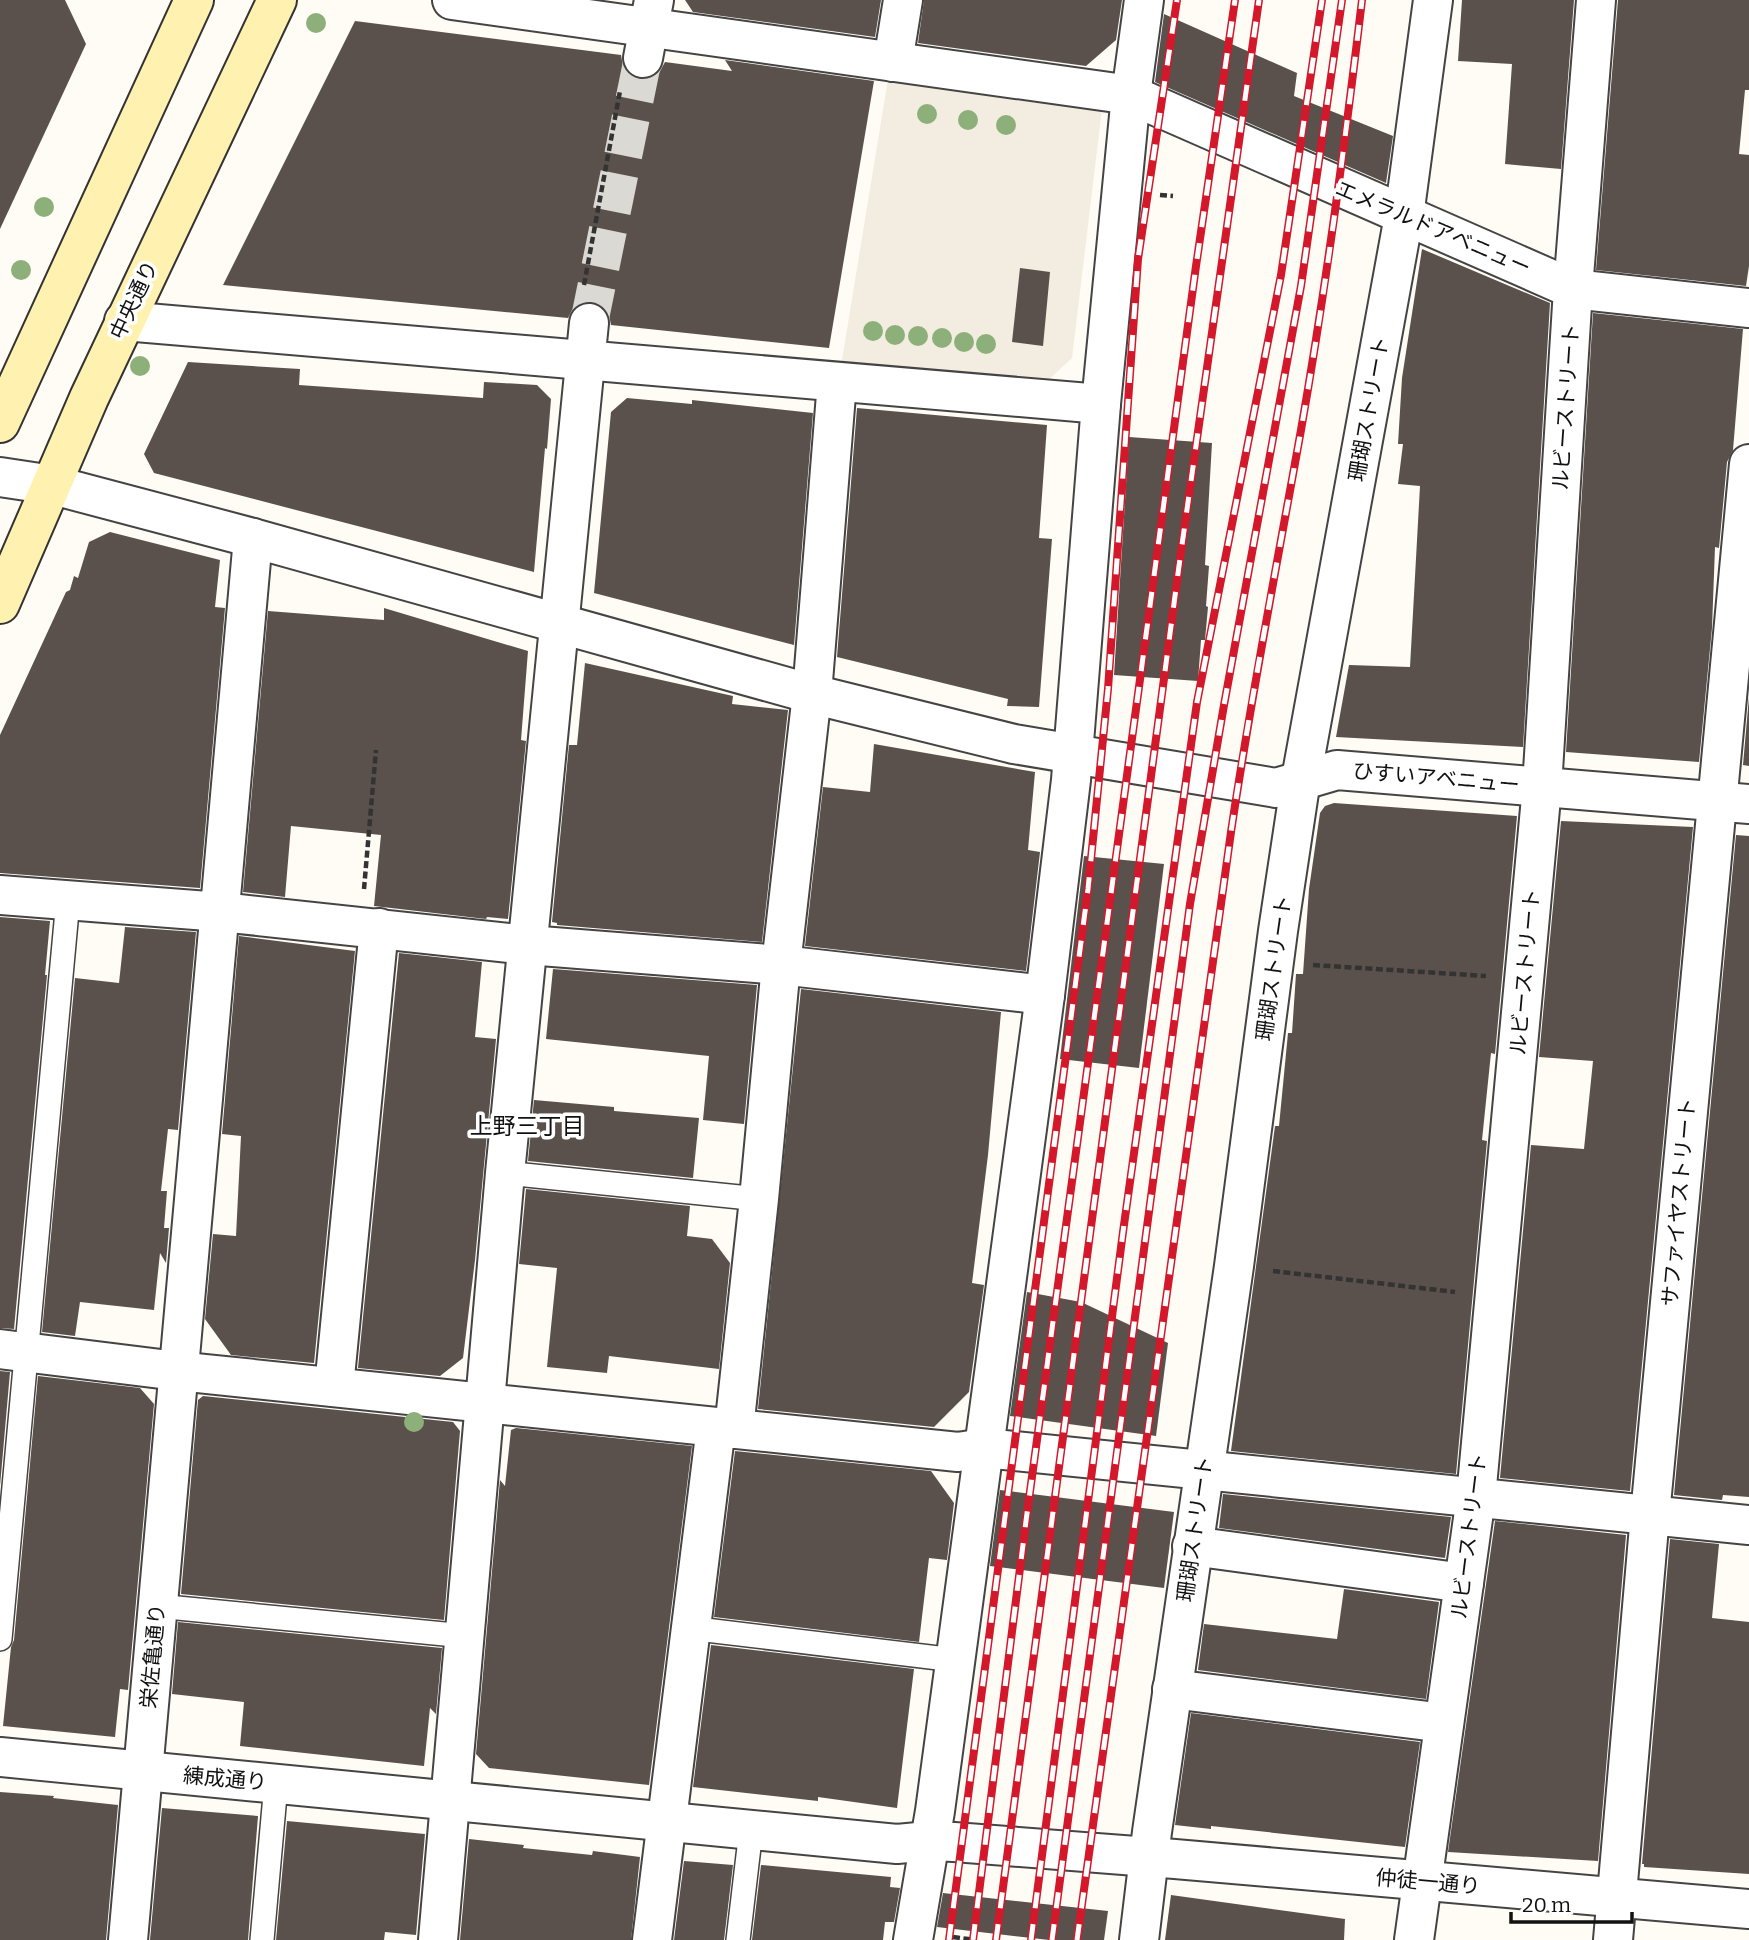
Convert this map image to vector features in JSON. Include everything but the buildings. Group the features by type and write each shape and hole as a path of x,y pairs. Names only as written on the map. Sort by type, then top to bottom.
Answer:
{"main road":[{"path":"0,423 194,0"},
{"name":"中央通り","path":"0,604 124,321 277,0"}],"street":[{"name":"エメラルドアベニュー","path":"452,0 642,42 893,62 1131,95 1573,289 1749,308"},
{"path":"893,62 903,0"},
{"path":"913,1940 955,1660 1045,995 1059,753 1101,404 1131,95 1144,0"},
{"name":"珊瑚ストリート","path":"1139,1940 1301,779 1405,216 1433,0"},
{"name":"ルビーストリート","path":"1414,1940 1476,1496 1542,786 1573,289 1596,0"},
{"path":"438,1940 484,1403 560,624 584,360 586,309"},
{"path":"124,321 1101,404"},
{"path":"652,1940 690,1628 725,1428 759,1199 781,965 812,694 837,382"},
{"name":"サファイヤストリート","path":"1613,1940 1650,1515 1732,803 1749,464"},
{"name":"ひすいアベニュー","path":"0,477 52,485 253,538 812,694 1059,753 1276,788 1337,770 1732,803"},
{"name":"栄佐亀通り","path":"128,1940 253,538"},
{"path":"0,895 221,912 528,945 781,965 1045,995"},
{"path":"334,1387 370,927"},
{"path":"12,1351 177,1371 958,1452 984,1448 1203,1468 1749,1525"},
{"path":"1192,1546 1464,1583"},
{"path":"1172,1689 1444,1723"},
{"name":"練成通り","path":"0,1757 751,1830"},
{"name":"仲徒一通り","path":"751,1830 897,1844 929,1841 1149,1857 1749,1909"}],"lane":[{"path":"0,1639 12,1351 68,900"},
{"path":"505,1173 759,1199"},
{"path":"157,1606 465,1636"},
{"path":"690,1628 955,1660"},
{"path":"262,1940 276,1784"},
{"path":"738,1940 751,1830"}],"path":[{"path":"586,309 642,42"},
{"path":"370,927 376,750"},
{"path":"1274,962 1524,978"},
{"path":"1234,1266 1494,1296"}],"shaded area":[{"path":"889,73 1103,101 1072,358 1044,384 841,366"}],"tunnel":[{"path":"589,323 643,58"}],"railway":[{"path":"949,1940 1088,889 1108,689 1138,259 1177,0"},
{"path":"973,1940 1026,1521 1196,266 1235,0"},
{"path":"996,1940 1179,566 1259,0"},
{"path":"1031,1940 1123,1232 1197,702 1281,275 1322,0"},
{"path":"1052,1940 1190,904 1301,286 1342,0"},
{"path":"1077,1940 1231,832 1319,323 1362,0"}],"district":[{"name":"上野三丁目","path":"527,1126"}]}
